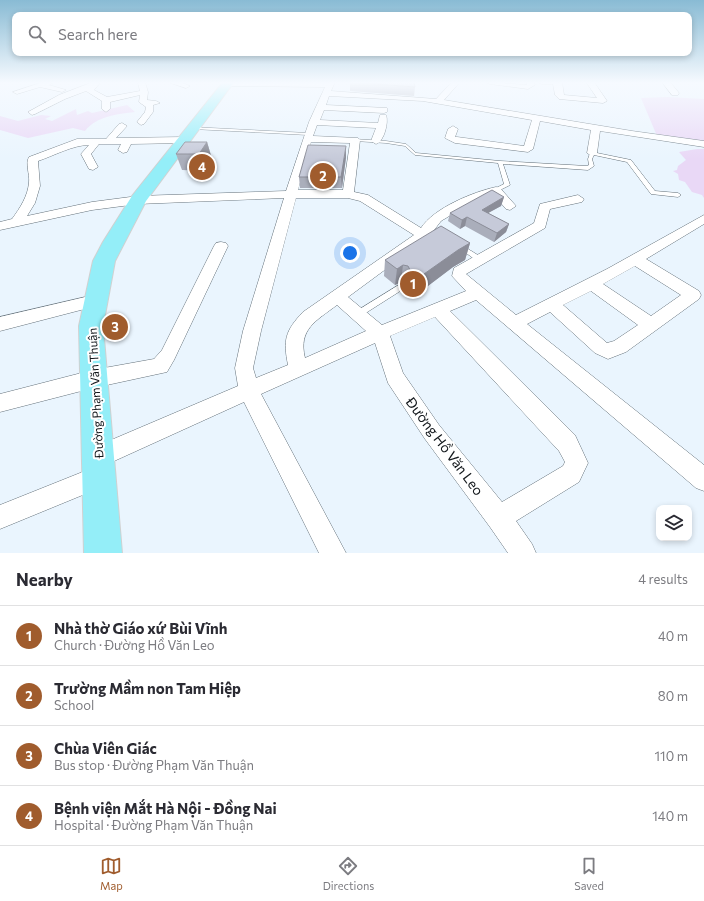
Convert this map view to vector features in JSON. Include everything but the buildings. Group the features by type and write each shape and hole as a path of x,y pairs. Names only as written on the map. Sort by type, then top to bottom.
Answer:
{"main road":[{"name":"Đường Phạm Văn Thuận","path":"103,553 91,326 94,301 104,261 138,200 209,108"}],"street":[{"path":"32,112 40,108"},
{"path":"141,122 149,112 150,108"},
{"path":"319,108 309,132 291,194 252,331 244,368 249,391 333,553"},
{"path":"336,108 384,110 382,126 376,141"},
{"path":"476,108 537,117 573,119 596,127 632,134 704,144"},
{"path":"453,129 450,138 455,140 528,149 537,117"},
{"path":"109,141 122,126"},
{"path":"309,132 382,126"},
{"path":"592,154 596,127"},
{"path":"309,132 354,140 348,194"},
{"path":"16,223 32,196 35,180 33,159 66,148 77,142 109,141 125,146 184,140"},
{"path":"93,167 86,154 97,141"},
{"path":"298,370 293,343 296,329 309,317 429,230 432,222 444,214 487,192 496,190 510,206"},
{"path":"0,226 92,206 138,200 291,194 348,194 364,198 429,230"},
{"path":"578,199 544,207 540,225 479,259 458,273 478,293 704,480"},
{"path":"514,323 636,259 704,219"},
{"path":"0,403 93,379 153,369 164,363 221,246"},
{"path":"551,304 595,343 608,351 620,347 699,291 636,259"},
{"path":"591,282 652,325"},
{"path":"0,517 249,391 380,333 478,293"},
{"path":"338,297 380,333"},
{"path":"0,324 94,301"},
{"path":"438,310 567,443 577,463 571,474 499,518"},
{"name":"Đường Hồ Văn Leo","path":"380,333 395,377 432,432 499,518 523,553"}],"lane":[{"path":"193,128 309,132"},
{"path":"354,140 406,145 415,154 588,168 592,166 590,159 592,154 630,161 653,193 678,195"},
{"path":"496,190 507,185 500,162"},
{"path":"453,242 479,259"},
{"path":"358,314 402,286"}],"shaded area":[{"path":"115,108 130,108 135,112 114,115 101,119 85,131 73,128 28,138 0,130 0,116 18,121 41,115 51,116 45,119 52,121 76,109 77,115 88,111 92,113"},
{"path":"645,108 704,108 704,142 657,136"},
{"path":"704,149 704,198 702,195 692,192 685,182 679,180 678,174 673,171 677,170 678,166 686,160 679,152"}],"place":[{"name":"Bệnh viện Mắt Hà Nội - Đồng Nai","path":"202,167"},
{"name":"Trường Mầm non Tam Hiệp","path":"323,176"},
{"name":"Nhà thờ Giáo xứ Bùi Vĩnh","path":"413,284"},
{"name":"Chùa Viên Giác","path":"115,327"}]}
